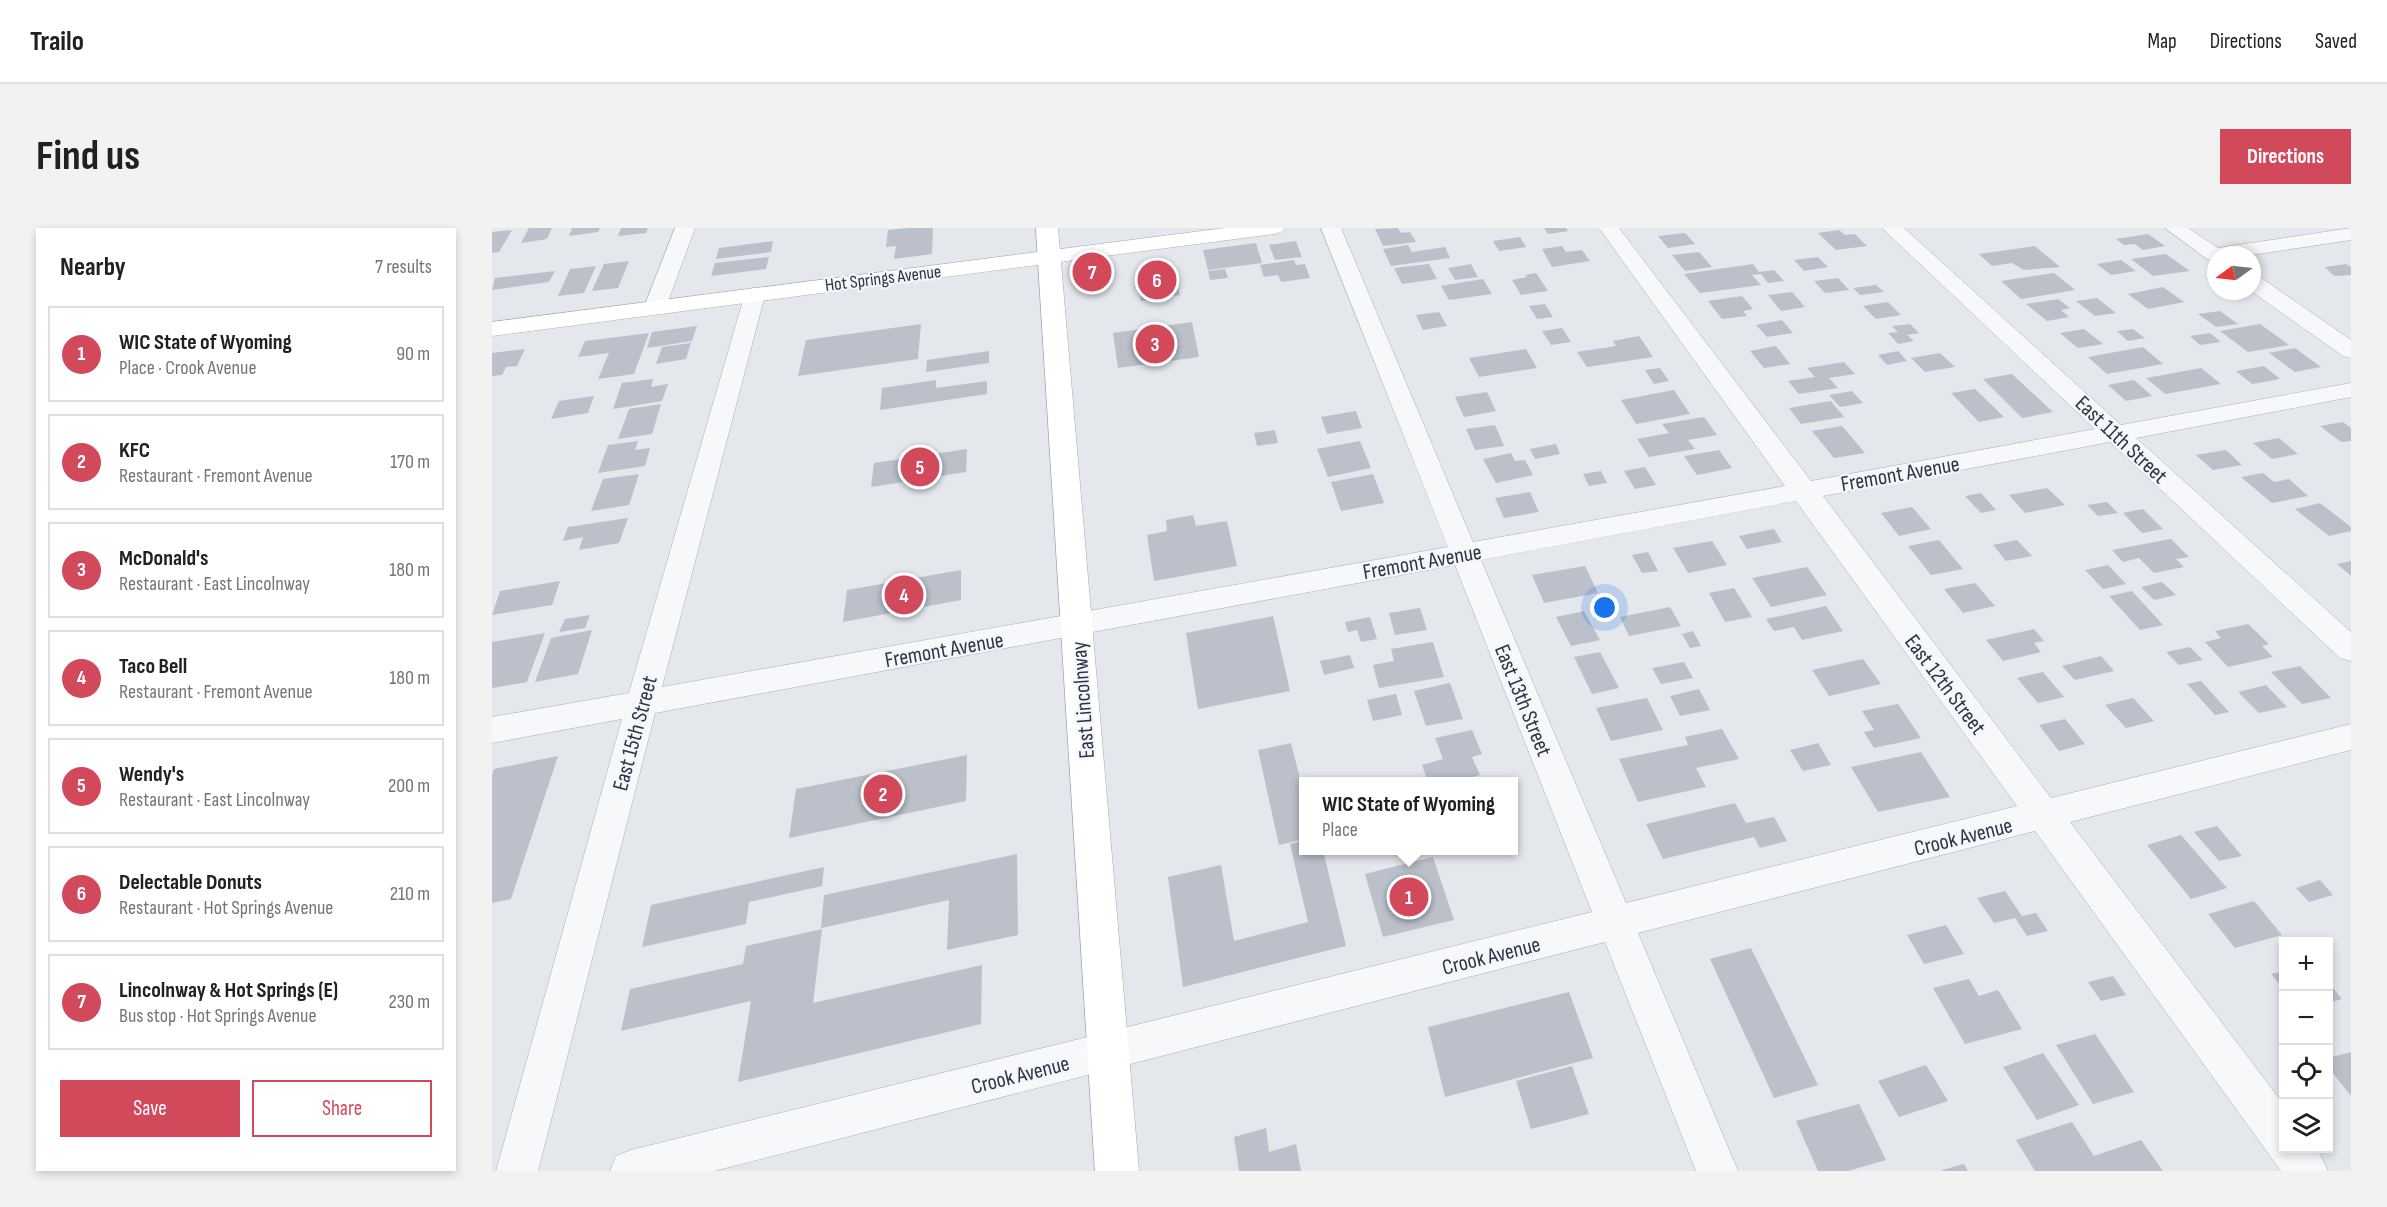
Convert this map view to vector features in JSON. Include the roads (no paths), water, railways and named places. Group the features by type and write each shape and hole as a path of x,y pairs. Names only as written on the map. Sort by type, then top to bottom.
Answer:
{"main road":[{"name":"Hot Springs Avenue","path":"492,329 754,295 1048,243 1274,228"},
{"name":"East Lincolnway","path":"1048,243 1117,1171"}],"street":[{"path":"655,308 686,228"},
{"name":"East 13th Street","path":"1331,228 1717,1171"},
{"name":"East 12th Street","path":"1608,228 2279,1135"},
{"name":"East 11th Street","path":"1892,228 2351,650"},
{"path":"2175,228 2207,250"},
{"path":"2261,249 2351,234"},
{"path":"2261,288 2351,351"},
{"name":"East 15th Street","path":"518,1171 642,703 754,295"},
{"name":"Fremont Avenue","path":"492,730 2351,390"},
{"name":"Crook Avenue","path":"631,1171 2351,737"},
{"path":"2293,1153 2307,1171"}],"place":[{"name":"Lincolnway & Hot Springs (E)","path":"1092,272"},
{"name":"Delectable Donuts","path":"1157,280"},
{"name":"McDonald's","path":"1155,344"},
{"name":"Wendy's","path":"920,467"},
{"name":"Taco Bell","path":"904,595"},
{"name":"KFC","path":"883,794"},
{"name":"WIC State of Wyoming","path":"1409,897"}]}
